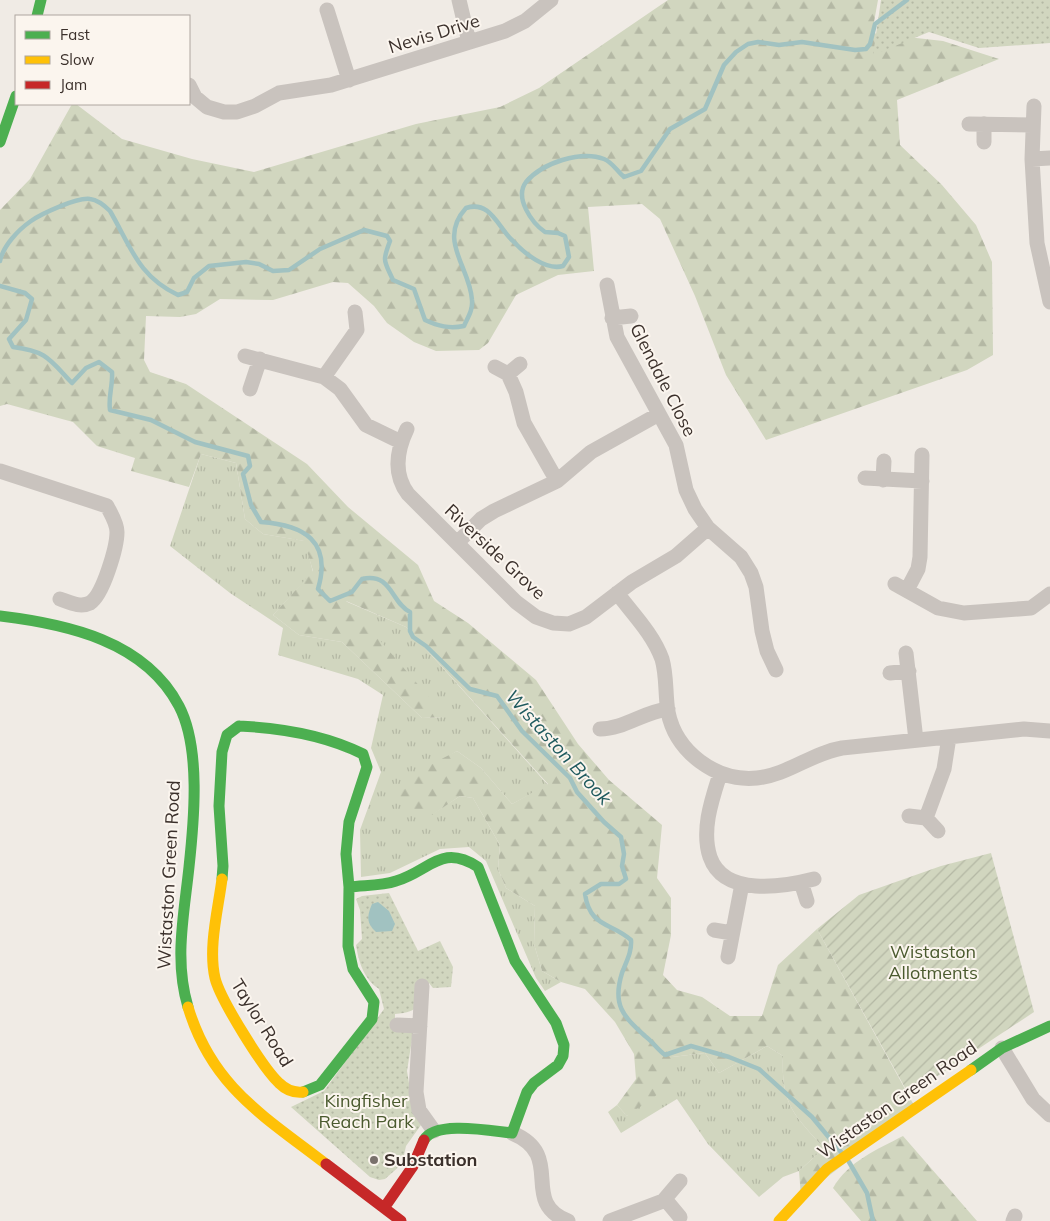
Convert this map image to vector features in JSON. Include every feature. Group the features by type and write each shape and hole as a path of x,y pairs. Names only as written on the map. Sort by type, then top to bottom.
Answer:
{"main road":[{"path":"36,15 41,0"},
{"path":"0,142 15,99"},
{"name":"Wistaston Green Road","path":"0,616 70,628 103,639 129,651 162,678 179,707 188,736 192,770 191,832 181,925 180,960 186,1001 195,1026 220,1074 242,1099 401,1221"},
{"name":"Taylor Road","path":"239,726 257,726 348,745 363,754 367,767 349,822 346,854 349,887 348,946 353,969 374,1002 372,1019 320,1085 302,1093 290,1091 279,1083 253,1048 220,992 215,978 213,953 223,866 219,806 222,752 227,735 239,726"},
{"path":"349,887 400,880 444,857 457,856 470,860 478,867 521,973 561,1032 564,1044 561,1061 529,1088 512,1132 448,1128 434,1131 425,1137 413,1166 384,1208"},
{"name":"Wistaston Green Road","path":"778,1221 827,1169 1002,1048 1050,1026"}],"street":[{"path":"459,0 469,42"},
{"name":"Nevis Drive","path":"190,87 195,97 206,107 224,112 236,112 255,106 279,93 318,88 349,80 517,26 551,0"},
{"path":"327,10 349,80"},
{"path":"1034,106 1032,159 1037,243 1050,302"},
{"path":"969,124 1032,125"},
{"path":"984,124 984,142"},
{"path":"1032,159 1050,158"},
{"name":"Glendale Close","path":"607,285 612,318 623,350 679,454 689,497 708,528 741,557 752,573 756,587 762,631 767,651 776,670"},
{"path":"324,377 357,330 355,312"},
{"name":"Glendale Close","path":"612,318 631,316"},
{"name":"Riverside Grove","path":"250,389 252,357 324,377 340,389 366,425 404,435 398,459 402,486 516,602 545,621 561,624 578,621 617,593 676,556 708,528"},
{"path":"520,364 501,370 516,392 524,423 557,481"},
{"path":"457,543 480,520 494,510 557,481 599,447 659,414"},
{"path":"922,456 920,557 918,569 901,587 938,608 964,613 1031,608 1050,594"},
{"path":"883,480 884,461"},
{"path":"0,472 107,506 114,518 117,531 113,553 98,595 88,604 78,605 60,599"},
{"path":"865,478 922,481"},
{"path":"617,593 644,626 661,658 665,672 668,709 674,731 680,742 694,757 720,774 745,779 765,777 782,772 830,750 1024,729 1050,731"},
{"path":"906,653 916,740"},
{"path":"890,673 909,670"},
{"path":"600,729 618,727 642,715 668,709"},
{"path":"926,818 944,769 949,737"},
{"path":"720,774 709,812 707,836 710,857 719,871 742,884 767,886 807,880 807,901"},
{"path":"910,816 926,818 938,831"},
{"path":"728,957 742,884"},
{"path":"714,930 732,933"},
{"path":"422,986 416,1092 419,1110 434,1131"},
{"path":"397,1025 420,1026"},
{"path":"1002,1048 1033,1099 1050,1115"},
{"path":"512,1132 535,1150 540,1160 543,1196 547,1206 556,1216 568,1221"},
{"path":"610,1221 666,1199 680,1181"},
{"path":"666,1199 680,1217"}],"green space":[{"path":"668,0 878,0 872,33 943,41 999,59 897,100 900,145 942,185 976,225 992,262 993,355 967,370 766,440 726,375 695,296 660,219 642,204 588,207 594,271 558,275 516,295 488,343 479,350 436,351 414,342 387,323 374,306 348,283 333,282 273,300 220,299 196,314 180,317 146,316 144,360 150,372 186,384 307,464 348,507 418,565 434,601 468,623 536,680 578,744 609,780 662,825 657,878 671,898 671,935 663,975 677,990 702,997 730,1016 762,1016 778,965 817,929 916,1109 801,1197 799,1171 824,1148 804,1126 791,1107 784,1086 783,1056 767,1046 719,1073 705,1053 672,1057 675,1082 627,1116 617,1105 636,1079 634,1054 615,1022 585,989 561,982 542,971 534,944 535,906 506,888 498,869 500,845 473,798 460,796 432,815 409,813 402,807 400,796 408,776 457,751 481,768 512,804 548,784 406,627 346,601 446,717 422,718 342,642 299,635 273,615 313,571 304,541 263,534 245,519 236,463 201,454 189,487 131,471 135,458 97,446 73,422 7,404 0,406 0,210 30,179 71,105 77,105 122,139 192,159 254,172 416,124 500,107 539,88"},
{"path":"881,0 1050,0 1050,43 979,48 929,32 873,55"},
{"path":"201,454 236,463 245,519 263,534 305,541 313,572 273,615 299,635 342,642 422,718 445,717 345,601 406,627 548,785 512,804 481,768 457,751 444,759 431,815 460,796 473,798 500,845 498,869 506,888 535,906 534,944 542,971 561,982 545,991 536,978 486,861 469,847 440,849 390,873 361,877 360,830 381,772 371,748 383,695 358,679 278,655 283,628 230,593 170,546"},
{"name":"Wistaston Allotments","path":"991,853 1034,1012 909,1095 817,929 859,895 941,866"},
{"name":"Kingfisher Reach Park","path":"389,893 418,951 440,941 453,967 451,987 433,988 429,983 421,1002 415,1009 395,1014 395,1028 413,1033 407,1071 414,1114 421,1125 406,1146 402,1164 385,1179 379,1180 370,1177 291,1107 324,1091 384,1009 379,989 369,980 359,958 356,945 362,939 360,910 356,899 362,896"},
{"path":"767,1046 783,1056 784,1086 791,1107 804,1126 824,1148 799,1171 783,1177 759,1197 708,1144 677,1099 621,1133 608,1112 617,1105 627,1116 672,1057 705,1053 719,1073"},
{"path":"903,1136 977,1221 861,1221 833,1188 855,1163 873,1151"}],"water":[{"path":"378,902 389,911 395,924 392,931 376,932 370,926 368,916 370,908 372,904"}],"waterway":[{"path":"0,261 4,250 12,239 31,221 59,207 84,199 96,200 110,211 144,270 153,279 178,295 187,292 194,278 209,266 246,262 259,264 273,271 289,270 320,249 364,230 387,236 390,241 385,261 393,280 414,289 425,320 444,326 464,326 471,310 472,300 470,288 457,254 454,231 458,220 466,208 475,207 488,211 508,236 529,256 550,266 563,266 569,257 565,236 558,233 545,232 540,228 526,210 523,202 523,188 533,175 562,160 584,156 607,160 624,177 641,171 670,129 705,109 724,65 736,52 748,44 758,42 779,45 802,42 855,50 866,49 870,44 875,24 907,0"},
{"name":"Wistaston Brook","path":"0,286 25,293 32,299 26,320 9,339 13,347 41,354 53,363 72,383 86,368 99,362 112,372 110,410 151,420 195,442 248,456 250,466 243,474 251,505 261,522 290,527 302,532 311,539 317,547 321,559 318,589 330,601 352,592 362,579 372,578 379,580 385,584 404,608 410,612 410,631 413,637 426,646 470,689 497,696 522,731 570,778 577,792 604,822 621,837 624,854 622,866 626,879 619,884 601,884 585,894 591,913 596,919 631,940 630,953 622,973 618,994 625,1016 665,1055 691,1046 729,1057 759,1069 812,1117 841,1152"},
{"name":"Wistaston Brook","path":"849,1162 867,1193 873,1221"}],"traffic: fast":[{"path":"37,15 41,0"},
{"path":"0,142 15,99"},
{"path":"0,616 26,619 77,631 125,651 146,666 164,684 179,706 191,742 194,785 193,828 181,937 182,972 188,1007"},
{"path":"239,726 287,731 318,737 363,754 367,767 349,822 346,854 349,887 348,946 353,969 374,1002 372,1019 320,1085 303,1092"},
{"path":"222,879 223,866 219,806 222,752 227,735 239,726"},
{"path":"349,887 390,883 408,877 445,858 465,860 478,867 515,961 556,1023 564,1045 563,1056 558,1065 534,1083 527,1092 512,1133 451,1128 430,1134 424,1140"},
{"path":"971,1070 1002,1048 1050,1026"}],"traffic: slow":[{"path":"222,879 213,942 215,978 225,1001 243,1033 272,1075 287,1089 303,1092"},
{"path":"188,1007 198,1035 211,1059 226,1079 261,1114 326,1164"},
{"path":"779,1221 827,1169 971,1070"}],"traffic: jam":[{"path":"384,1208 413,1166 424,1140"},
{"path":"326,1164 401,1221"}],"place":[{"name":"Substation","path":"374,1160"}]}
